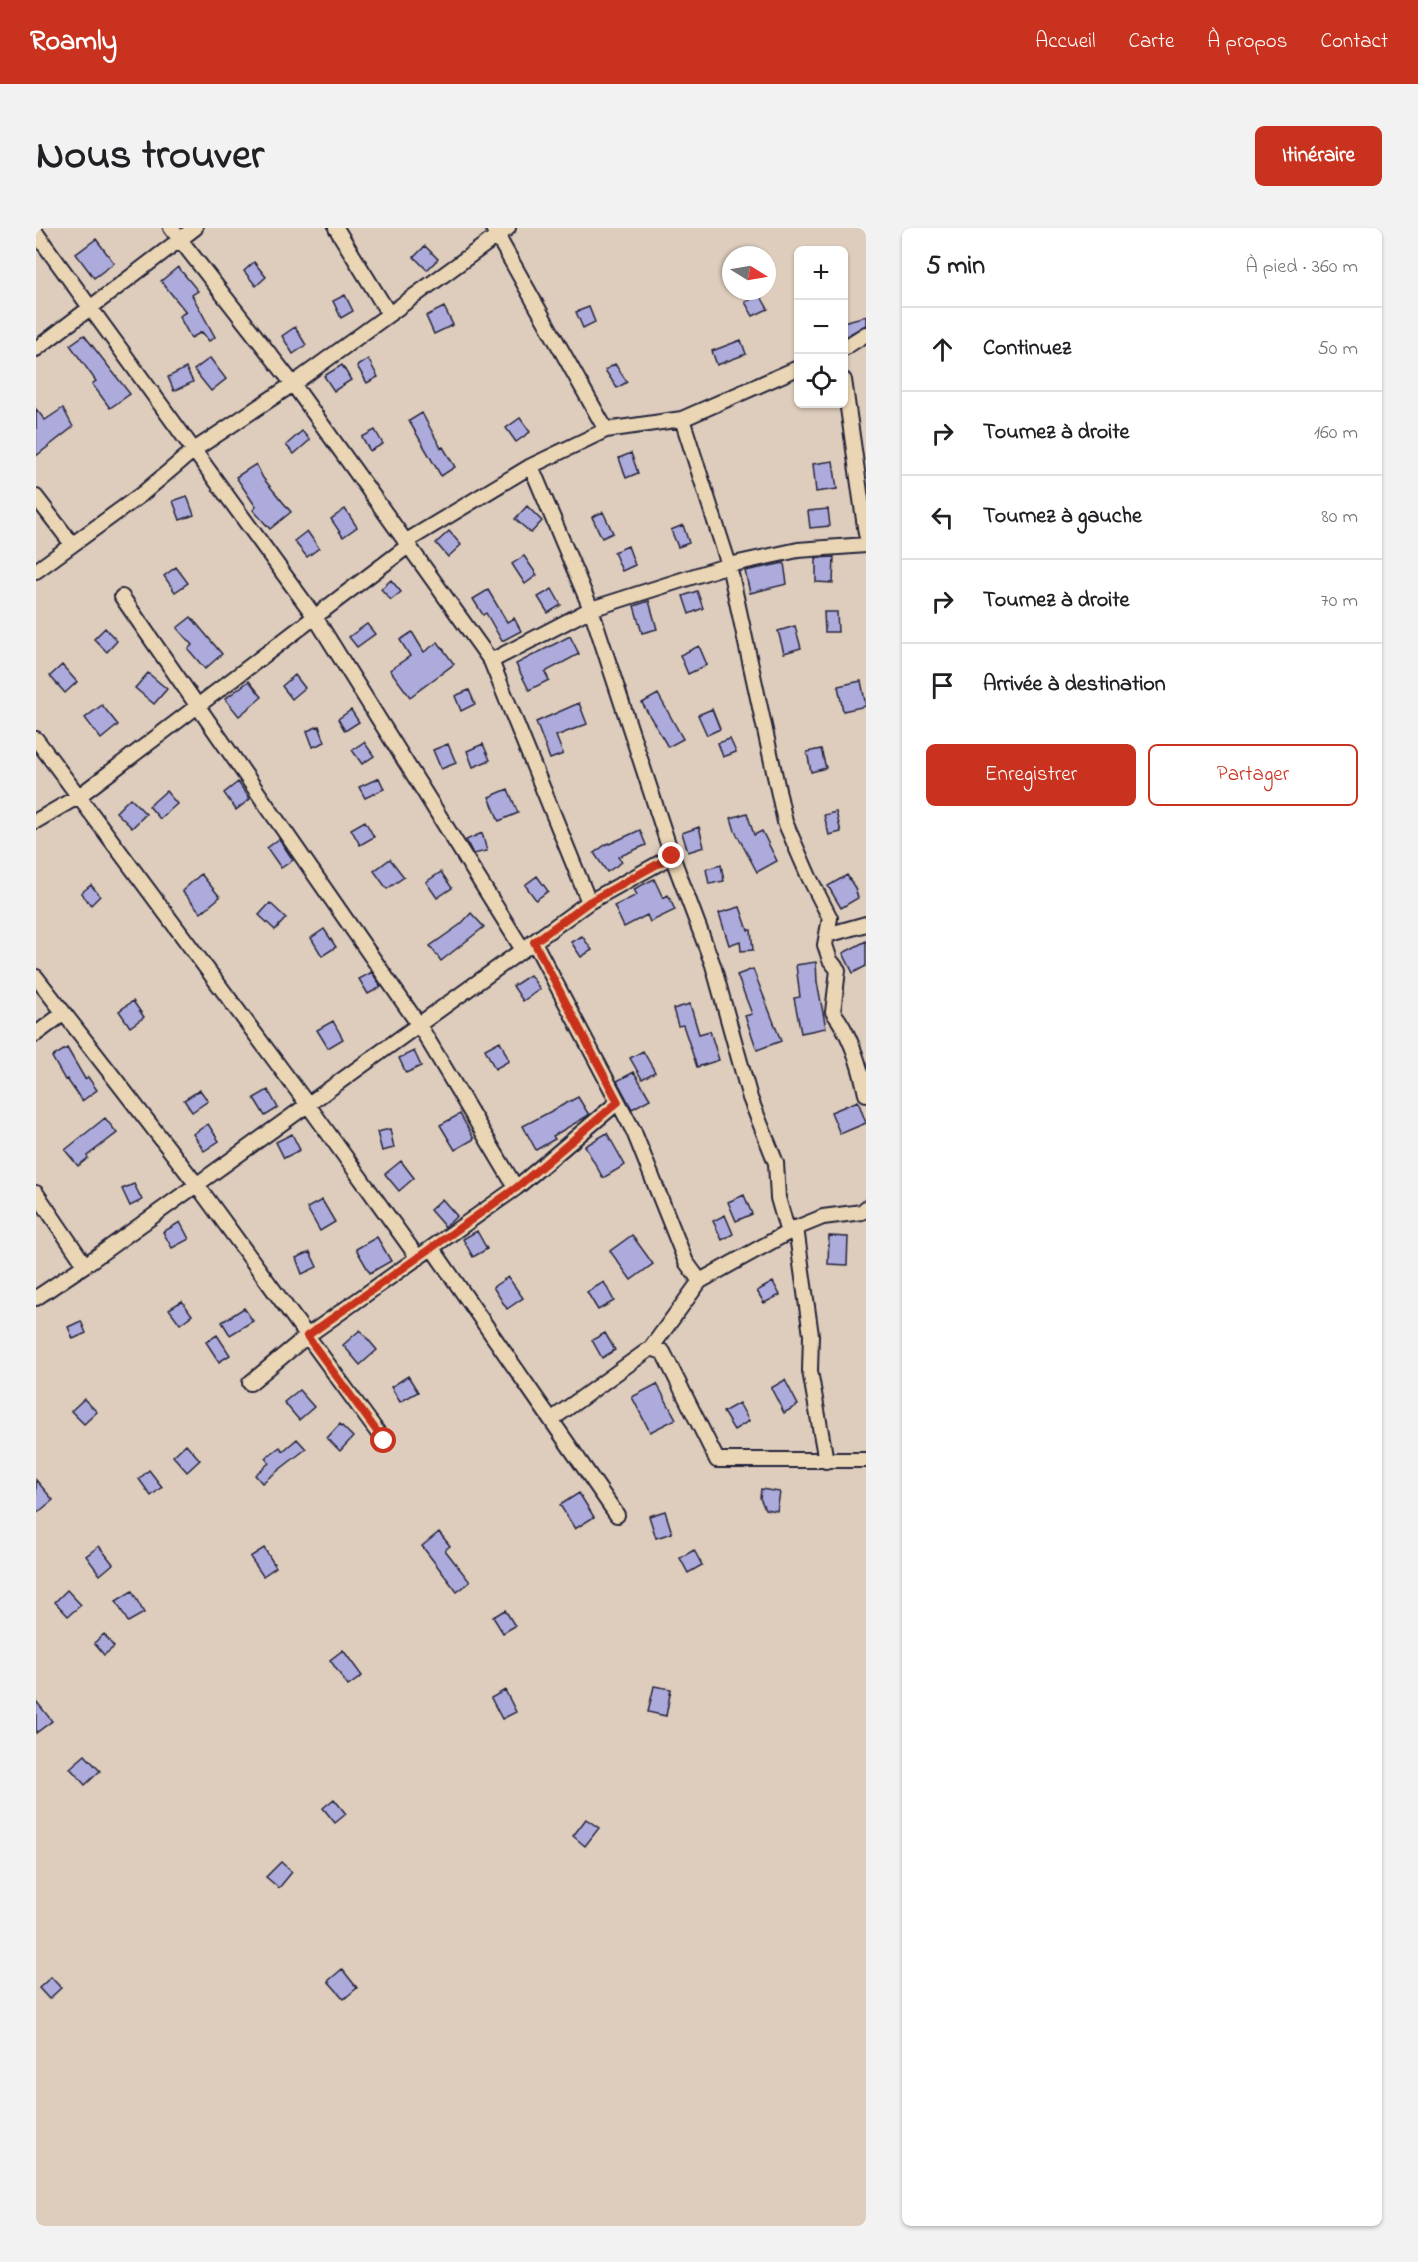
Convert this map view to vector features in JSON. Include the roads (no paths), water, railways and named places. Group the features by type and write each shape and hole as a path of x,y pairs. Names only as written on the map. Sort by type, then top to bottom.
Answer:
{"street":[{"path":"36,349 91,307 175,234 195,228"},
{"path":"336,228 389,314"},
{"path":"36,571 142,494 194,450 293,384 500,230 606,430"},
{"path":"36,233 315,617 528,946 634,1132 686,1262 700,1281"},
{"path":"175,234 293,384 491,661 589,902"},
{"path":"848,345 866,334"},
{"path":"36,821 79,796 198,708 407,544 531,466 606,430 682,419 794,370"},
{"path":"847,408 866,534"},
{"path":"682,419 729,565 785,822 809,878 830,918 825,945 830,960 838,970 833,1012 844,1027 862,1074 866,1094"},
{"path":"531,466 591,609 672,856 713,965 750,1098 776,1163 778,1198 786,1226 796,1228"},
{"path":"36,497 72,544"},
{"path":"491,661 591,609 729,565 798,550 866,545"},
{"path":"122,597 419,1025 516,1188"},
{"path":"36,739 308,1105 417,1258"},
{"path":"36,1298 86,1265 589,902 672,856"},
{"path":"828,935 866,924"},
{"path":"36,977 196,1185 384,1441"},
{"path":"36,1034 64,1013"},
{"path":"250,1383 307,1336 516,1188 618,1102"},
{"path":"36,1193 86,1265"},
{"path":"551,1420 651,1348 700,1281 796,1228 823,1217 862,1212 866,1208"},
{"path":"796,1228 811,1335 810,1371 826,1461"},
{"path":"432,1248 617,1515"},
{"path":"651,1348 663,1352 717,1460 866,1460"}]}
